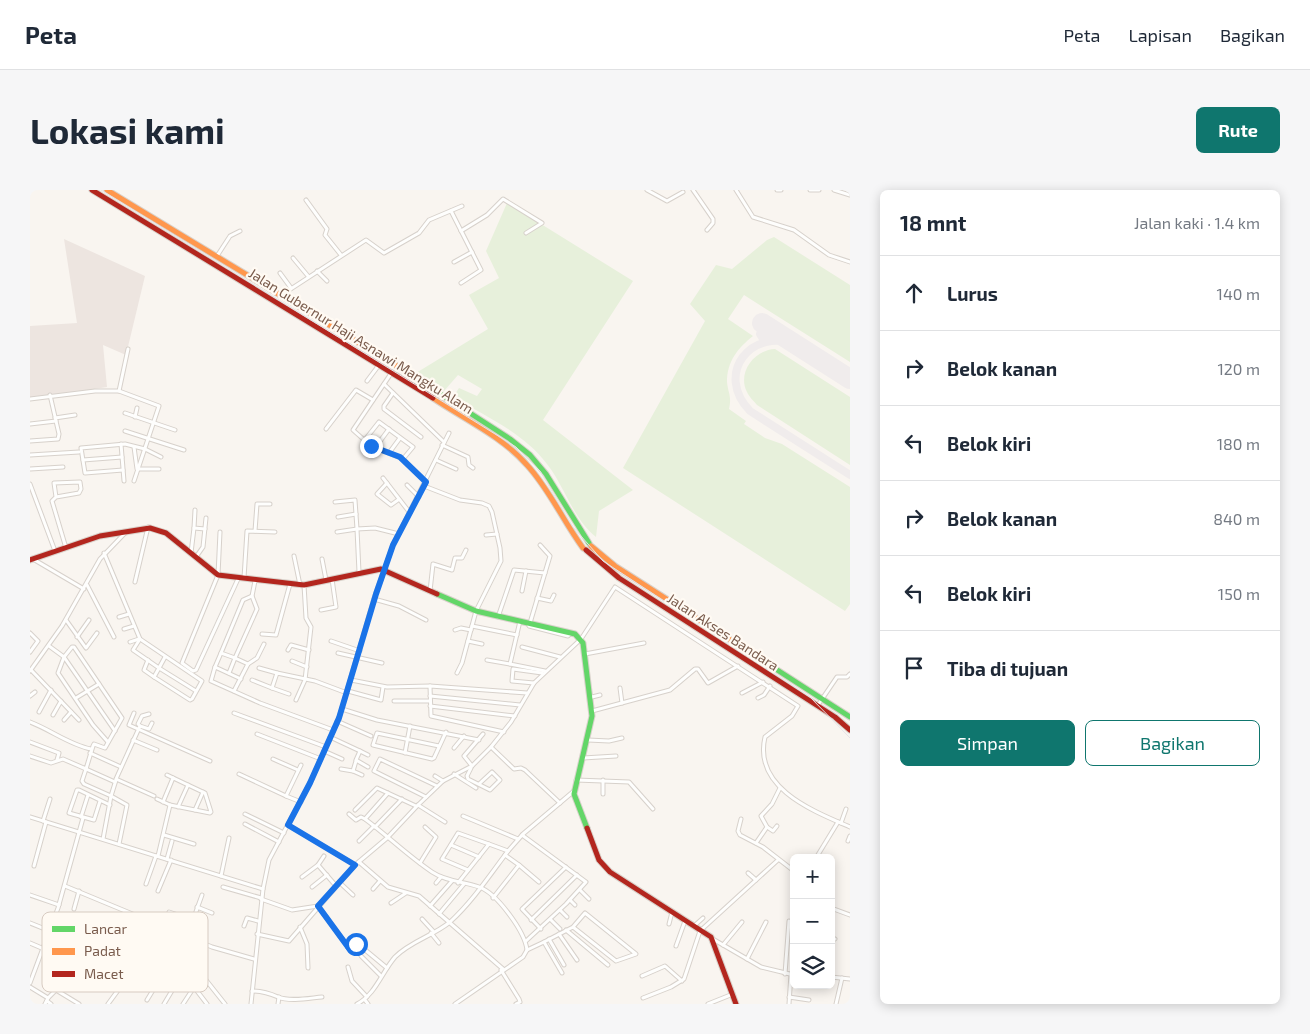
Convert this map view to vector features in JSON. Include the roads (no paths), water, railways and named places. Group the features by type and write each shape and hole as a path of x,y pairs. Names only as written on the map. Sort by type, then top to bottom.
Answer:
{"main road":[{"name":"Jalan Gubernur Haji Asnawi Mangku Alam","path":"92,190 392,372 508,447 526,463 545,486 566,526 585,549"},
{"name":"Jalan Gubernur Haji Asnawi Mangku Alam","path":"107,190 442,395 510,439 546,473 576,528 590,544"},
{"path":"438,402 442,395"},
{"path":"31,559 100,536 148,527 166,533 218,575 255,581 302,585 359,572 384,570 476,611 572,632 581,639 592,697 588,740 574,791 599,860 685,922 711,937 736,1004"},
{"name":"Jalan Akses Bandara","path":"590,544 614,566 850,717"},
{"name":"Jalan Akses Bandara","path":"585,549 613,574 817,706 850,730"}],"street":[{"path":"647,190 667,201 683,192"},
{"path":"693,190 713,221 707,230"},
{"path":"736,190 753,217 794,230 829,255 850,262"},
{"path":"810,190 819,190"},
{"path":"834,190 850,195"},
{"path":"461,230 486,215 503,199 542,223 526,233"},
{"path":"306,200 327,229 325,235 341,255"},
{"path":"280,296 341,255 368,240 384,253 419,233 429,220 462,206"},
{"path":"451,211 481,271 461,283"},
{"path":"216,257 230,236 240,231"},
{"path":"454,262 472,252"},
{"path":"292,258 308,277"},
{"path":"317,271 327,281"},
{"path":"280,273 291,288"},
{"path":"119,391 128,349"},
{"path":"368,381 379,364"},
{"path":"392,372 353,428 364,441 375,448 403,459 426,482"},
{"path":"384,384 443,444 468,457 469,465 473,468"},
{"path":"326,429 356,390 372,400"},
{"path":"30,399 50,395 119,391 159,406 134,481"},
{"path":"393,393 384,409 421,437"},
{"path":"30,441 57,440 59,434 50,395"},
{"path":"135,417 137,408"},
{"path":"125,414 175,430"},
{"path":"30,424 75,415"},
{"path":"364,441 379,422 413,448 403,459"},
{"path":"375,448 389,430"},
{"path":"125,431 184,450"},
{"path":"251,1004 258,920 269,860 301,802 321,759 342,709 384,570 399,534 449,433"},
{"path":"389,453 400,438"},
{"path":"123,470 85,474 81,448 121,444 145,449 161,457"},
{"path":"121,444 124,481"},
{"path":"134,447 137,469"},
{"path":"30,454 79,452"},
{"path":"83,460 122,457"},
{"path":"436,460 456,469"},
{"path":"30,469 63,467"},
{"path":"137,469 159,469"},
{"path":"383,478 397,494 398,500 410,513"},
{"path":"56,498 54,483 80,482 81,488 79,492 56,498 52,502 66,548"},
{"path":"387,483 376,494 391,505 398,500"},
{"path":"30,484 55,551"},
{"path":"407,486 418,497"},
{"path":"424,486 460,500 487,505 492,512 497,534 500,561 476,611 457,673"},
{"path":"335,502 355,500 359,572"},
{"path":"255,531 255,504 270,504"},
{"path":"191,552 196,510"},
{"path":"338,516 356,514"},
{"path":"196,557 202,550 206,518"},
{"path":"135,582 148,527"},
{"path":"194,528 205,529"},
{"path":"338,532 376,528 399,534"},
{"path":"78,720 52,690 30,670 49,646 104,553 128,530"},
{"path":"220,532 218,575 182,663 193,671 196,670 241,579 247,531 274,532"},
{"path":"486,535 497,534"},
{"path":"529,622 550,555 540,545"},
{"path":"430,591 433,564 451,570 455,558 462,558 466,550"},
{"path":"104,553 140,639 201,680 190,700 144,670 148,660"},
{"path":"294,556 302,585 306,618 311,625 305,680 296,700"},
{"path":"322,558 326,580"},
{"path":"31,559 84,589"},
{"path":"498,617 512,573 516,570 545,573"},
{"path":"522,591 526,571"},
{"path":"321,610 336,606 332,579"},
{"path":"229,673 257,609 252,596 255,581"},
{"path":"87,584 114,637"},
{"path":"262,634 276,635 290,584"},
{"path":"477,786 467,777 472,766 504,732 534,683 581,639 613,588 617,587 798,706 792,716 765,737 763,745 768,767 780,788 817,814 850,827"},
{"path":"537,598 552,600 554,594"},
{"path":"252,596 243,600 210,680 260,703 333,730"},
{"path":"374,599 399,606 426,620"},
{"path":"119,618 129,614"},
{"path":"66,619 87,648 97,633"},
{"path":"77,636 89,620"},
{"path":"510,664 520,621"},
{"path":"124,629 134,626"},
{"path":"455,630 472,628 517,635"},
{"path":"30,633 38,640 30,652"},
{"path":"130,642 140,639"},
{"path":"140,639 133,650 196,691"},
{"path":"330,641 360,652"},
{"path":"468,642 482,644"},
{"path":"585,654 644,643"},
{"path":"234,691 248,664 257,658 264,644"},
{"path":"288,650 291,645 309,650"},
{"path":"49,646 64,657 115,731"},
{"path":"522,646 560,657"},
{"path":"108,742 93,724 57,671 72,647 122,718 105,748 94,744 82,783 127,805 119,844"},
{"path":"221,653 248,664"},
{"path":"338,653 357,659 382,663"},
{"path":"154,677 165,657"},
{"path":"487,660 544,672"},
{"path":"292,661 307,666"},
{"path":"592,711 670,690 695,669 698,669 708,683 738,666"},
{"path":"215,667 240,679"},
{"path":"259,668 381,700 383,687"},
{"path":"534,683 512,681 513,669 544,672"},
{"path":"272,688 277,673"},
{"path":"817,706 837,677 850,674"},
{"path":"252,680 289,694"},
{"path":"351,680 383,687 430,686 527,693"},
{"path":"742,693 764,682"},
{"path":"76,698 99,684"},
{"path":"430,686 431,716 504,732"},
{"path":"758,698 764,695 770,686"},
{"path":"620,688 622,703"},
{"path":"39,712 52,690"},
{"path":"30,696 35,692"},
{"path":"592,697 600,695"},
{"path":"430,696 520,705"},
{"path":"52,715 61,701"},
{"path":"394,701 430,701"},
{"path":"430,706 515,716"},
{"path":"342,709 377,720 446,732 479,740"},
{"path":"64,720 71,712"},
{"path":"134,713 129,724 149,729 152,723"},
{"path":"234,713 325,749 342,759"},
{"path":"104,840 111,796 120,767 139,727 138,724 142,716 149,714"},
{"path":"337,721 371,736"},
{"path":"30,722 58,734 73,744 91,751 120,767"},
{"path":"405,753 410,726"},
{"path":"139,727 210,761"},
{"path":"439,746 377,733 373,745 433,758 439,746 446,732"},
{"path":"257,734 321,759"},
{"path":"472,766 464,756 483,734"},
{"path":"454,748 464,736"},
{"path":"330,737 368,755"},
{"path":"588,740 609,741 622,738"},
{"path":"133,740 157,750"},
{"path":"30,742 59,753 56,760"},
{"path":"491,747 514,769 521,768 525,770 560,803"},
{"path":"353,771 360,751"},
{"path":"30,756 51,763 56,760 75,762 86,769 170,805 211,812 203,792 167,775"},
{"path":"583,758 616,756"},
{"path":"272,759 298,770"},
{"path":"426,797 374,771 380,759 437,786"},
{"path":"356,760 368,767"},
{"path":"286,796 301,765"},
{"path":"257,934 290,941 355,865 388,837 437,786 454,774 472,766"},
{"path":"341,770 353,771 362,775"},
{"path":"454,774 477,786 490,790 500,780 492,772 477,786"},
{"path":"239,774 301,802"},
{"path":"435,776 443,781"},
{"path":"163,802 173,778"},
{"path":"576,780 629,782 653,809"},
{"path":"603,780 603,794"},
{"path":"178,807 188,785"},
{"path":"355,810 375,788 417,806 445,822"},
{"path":"777,826 773,831 767,827 761,816 772,804 780,788"},
{"path":"100,801 94,820 69,813 76,791 110,805"},
{"path":"357,1004 366,998 387,968 406,947 449,923 481,887 518,839 574,791"},
{"path":"194,810 203,792"},
{"path":"365,820 388,793"},
{"path":"57,912 88,795"},
{"path":"34,866 50,799"},
{"path":"359,841 402,799"},
{"path":"146,884 164,835 170,805"},
{"path":"819,854 840,822 846,809"},
{"path":"245,814 284,833"},
{"path":"349,814 356,820 361,817 375,826 420,864 441,878 481,887 502,907 526,942 527,950"},
{"path":"463,816 518,839"},
{"path":"30,817 263,889"},
{"path":"741,819 738,833 756,843 790,868"},
{"path":"245,824 279,842"},
{"path":"288,825 355,865"},
{"path":"420,864 436,837 426,826"},
{"path":"756,843 767,827"},
{"path":"468,870 442,859 459,832 508,851"},
{"path":"164,835 194,844"},
{"path":"522,835 586,882 526,942"},
{"path":"848,841 850,836"},
{"path":"221,876 230,838"},
{"path":"158,891 169,860 172,841"},
{"path":"458,883 489,844"},
{"path":"451,845 479,857"},
{"path":"505,855 539,882"},
{"path":"302,876 318,865 324,856"},
{"path":"643,998 671,988 685,978 700,931 778,860"},
{"path":"359,862 380,881 396,891 419,896 502,970 519,999 520,1002 516,1004"},
{"path":"318,865 336,886"},
{"path":"492,898 519,865"},
{"path":"541,929 522,909 566,866"},
{"path":"748,873 756,880"},
{"path":"312,887 327,875"},
{"path":"531,920 577,875"},
{"path":"436,883 441,878"},
{"path":"372,890 380,881"},
{"path":"430,906 452,881"},
{"path":"340,882 353,894"},
{"path":"439,914 464,884"},
{"path":"64,886 131,912"},
{"path":"223,887 284,908 305,909 318,906"},
{"path":"580,890 589,899"},
{"path":"74,909 79,891"},
{"path":"391,904 406,893"},
{"path":"30,895 59,905"},
{"path":"196,912 202,895"},
{"path":"570,900 575,905"},
{"path":"318,906 348,947 358,944 387,968"},
{"path":"197,908 212,913"},
{"path":"835,909 850,915"},
{"path":"560,910 567,917"},
{"path":"669,924 672,912"},
{"path":"455,1004 463,1002 502,970 522,957 527,950 573,926 585,914 636,954 616,961 573,926"},
{"path":"244,926 246,918 258,920"},
{"path":"694,927 703,918"},
{"path":"422,920 440,943"},
{"path":"550,920 560,930"},
{"path":"785,974 789,921"},
{"path":"676,946 685,922"},
{"path":"723,945 742,922"},
{"path":"747,959 766,922"},
{"path":"30,923 42,928"},
{"path":"300,927 307,944 308,968"},
{"path":"566,930 608,965"},
{"path":"558,934 577,960"},
{"path":"711,937 769,970 790,975"},
{"path":"549,939 564,965"},
{"path":"584,946 589,940"},
{"path":"544,942 562,973"},
{"path":"30,943 42,948"},
{"path":"208,944 254,959"},
{"path":"30,983 42,954"},
{"path":"361,956 381,976"},
{"path":"642,976 665,966 682,981"},
{"path":"348,967 352,981 366,998 368,1004"},
{"path":"835,977 850,978"},
{"path":"836,1004 842,978"},
{"path":"208,983 225,1004"},
{"path":"30,987 51,1004"},
{"path":"789,1004 790,989"},
{"path":"252,991 270,992 278,997 304,999 322,997"},
{"path":"59,992 80,1004"},
{"path":"108,1004 117,992"},
{"path":"147,1000 152,992"},
{"path":"164,1004 171,992"},
{"path":"182,1004 190,992"},
{"path":"198,992 207,1004"},
{"path":"708,1004 733,994"},
{"path":"278,997 278,1004"},
{"path":"789,997 809,1000"},
{"path":"200,1004 203,999"}],"tram line":[{"path":"101,190 516,447 540,471 573,527 603,561 810,697 850,738"}]}
